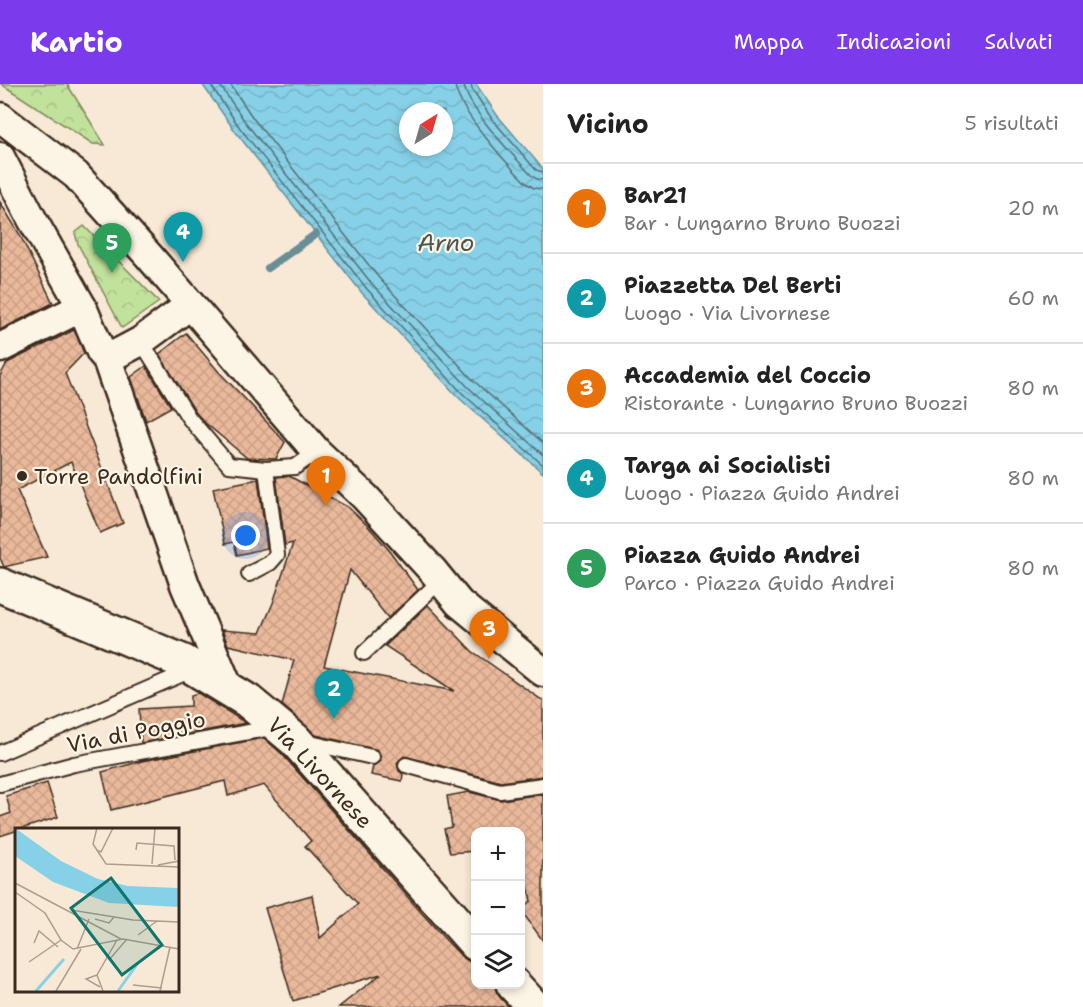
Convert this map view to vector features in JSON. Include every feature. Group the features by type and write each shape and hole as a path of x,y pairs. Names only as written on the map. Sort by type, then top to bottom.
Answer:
{"main road":[{"name":"Via Livornese","path":"0,585 184,662 228,687 288,733 471,938"},
{"path":"518,989 534,1007"}],"street":[{"path":"0,117 76,175 149,256 317,452 365,497 459,603 543,672"},
{"path":"0,158 82,307 100,352 107,359 185,585 228,687"},
{"path":"107,359 141,341 190,305"},
{"path":"0,348 82,307"}],"lane":[{"path":"141,341 189,418 229,465 266,469 295,467 317,452"},
{"path":"249,574 270,563 277,555 266,469"},
{"path":"364,653 441,580"},
{"path":"0,753 196,668"},
{"path":"288,733 372,757"},
{"name":"Via di Poggio","path":"0,784 74,764 288,733"},
{"path":"406,765 500,792 543,784"}],"green space":[{"path":"1,84 67,84 105,145 93,144"},
{"path":"84,226 159,302 122,328 78,244 75,233"}],"water":[{"name":"Arno","path":"202,84 476,84 497,115 543,169 543,473 458,397 362,293 235,131"}],"building":[{"path":"0,202 19,233 53,303 0,330"},
{"name":"Torre Pandolfini","path":"74,330 84,353 65,373 123,523 100,533 71,462 17,490 47,557 4,567 0,558 0,376 7,363"},
{"path":"186,333 285,442 276,459 247,458 196,413 159,354"},
{"path":"146,366 171,407 146,421 131,377"},
{"path":"289,476 348,507 389,550 418,590 388,618 350,570 324,666 454,691 385,646 428,605 472,651 543,701 543,776 501,782 404,756 397,763 399,771 403,774 402,781 371,775 373,766 381,760 378,750 316,735 282,705 294,660 228,645 222,630 260,633 273,603 293,543 285,545 276,477"},
{"path":"258,479 267,548 237,555 234,542 225,544 213,488"},
{"path":"198,693 246,723 141,743 139,709 191,706 191,695"},
{"path":"264,738 282,754 443,937 462,957 471,962 471,989 497,989 499,996 509,1007 339,1007 381,974 293,1001 265,908 312,895 320,938 358,904 305,846 311,841 264,785 228,796 225,781 111,810 102,772 142,761"},
{"path":"47,783 58,817 24,828 15,828 15,831 0,836 0,817 11,813 6,796"},
{"path":"469,792 501,800 543,794 543,941 525,916 525,905 531,901 525,872 525,827 471,827 471,851 450,853 444,829 452,827 447,796"}],"waterway":[{"path":"268,268 316,234"}],"place":[{"name":"Targa ai Socialisti","path":"183,262"},
{"name":"Piazza Guido Andrei","path":"112,273"},
{"name":"Torre Pandolfini","path":"22,476"},
{"name":"Bar21","path":"326,506"},
{"name":"Accademia del Coccio","path":"489,659"},
{"name":"Piazzetta Del Berti","path":"334,719"}]}
